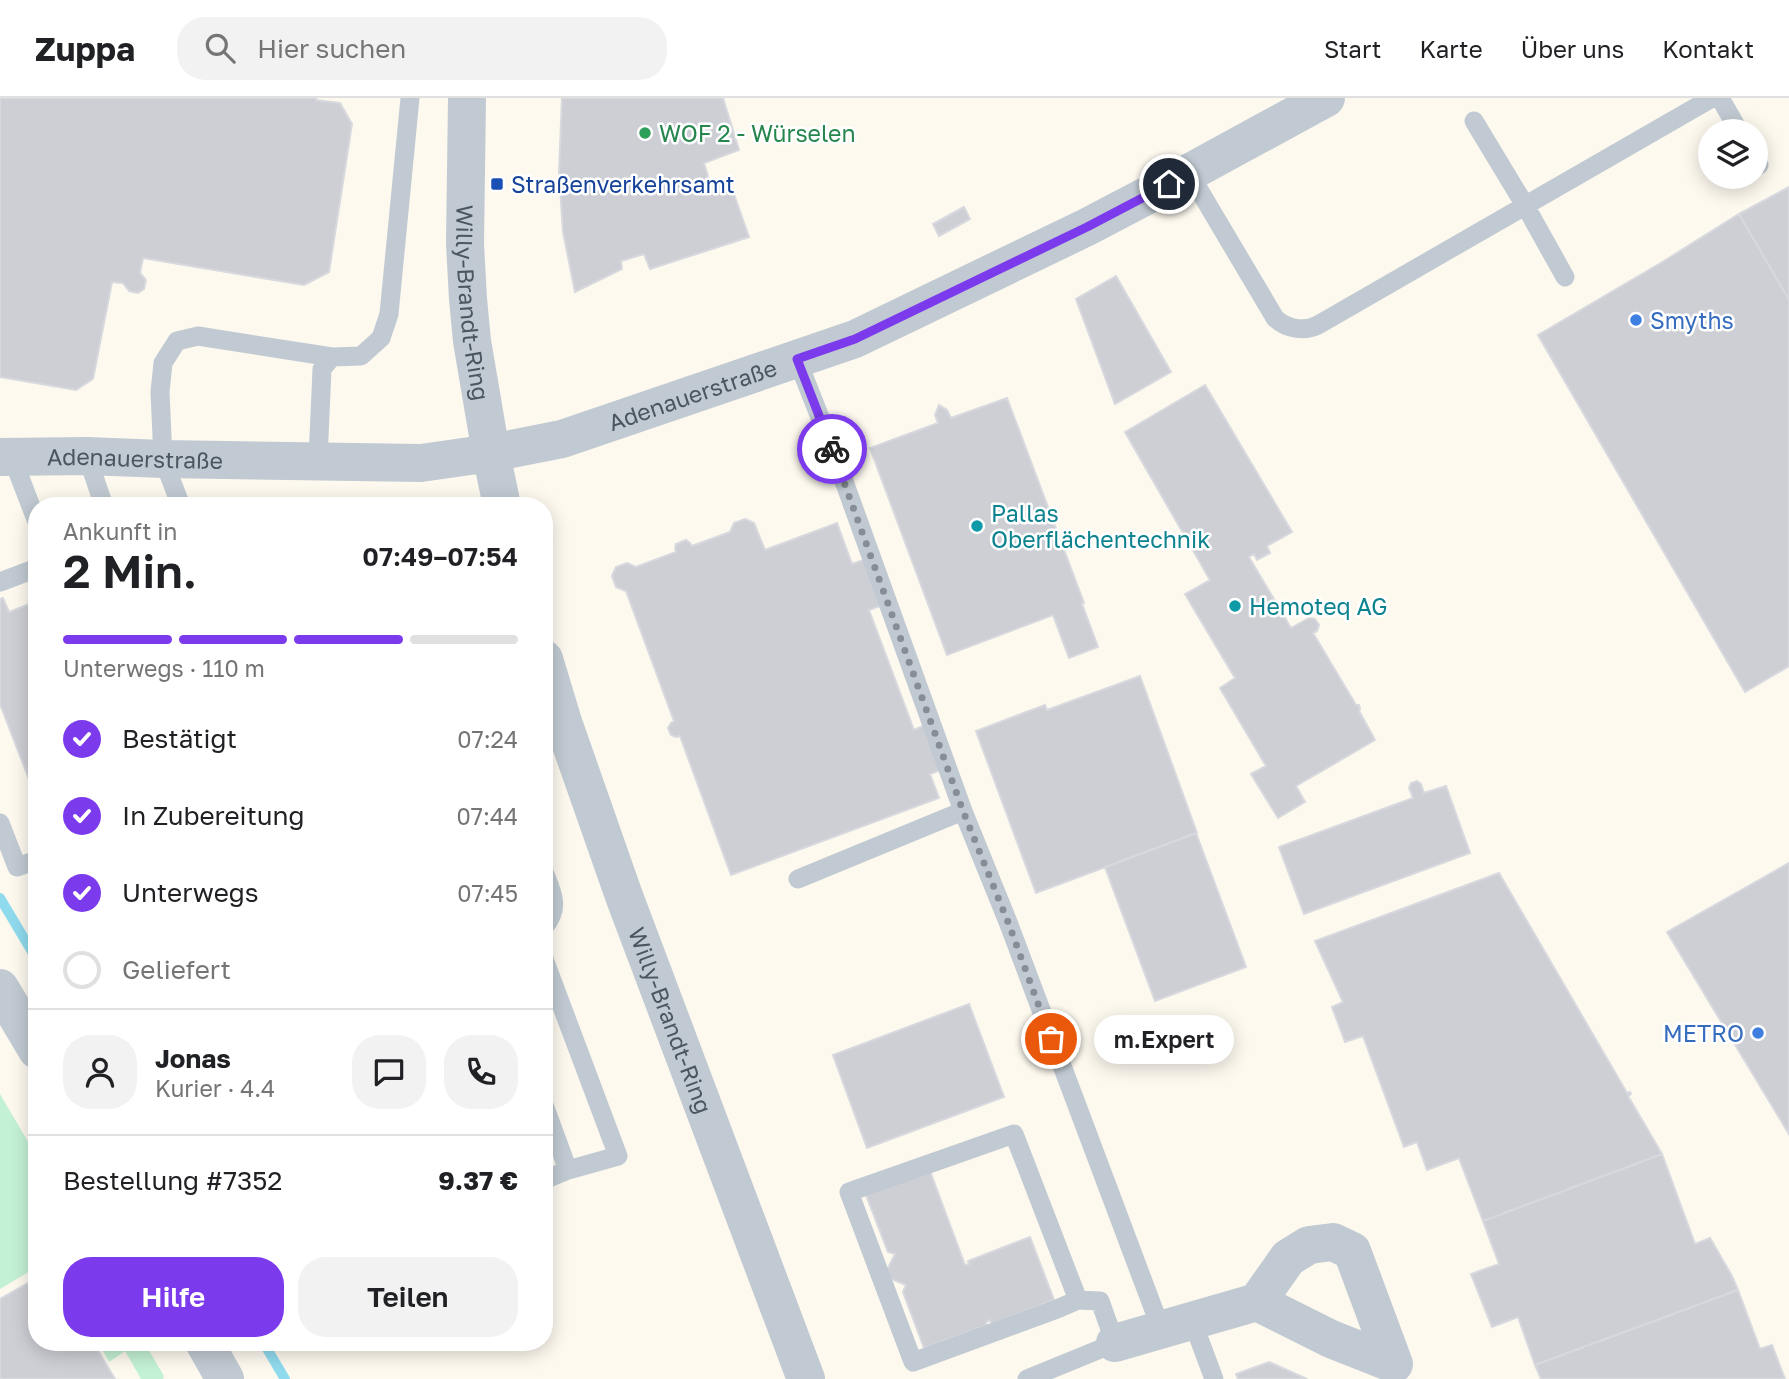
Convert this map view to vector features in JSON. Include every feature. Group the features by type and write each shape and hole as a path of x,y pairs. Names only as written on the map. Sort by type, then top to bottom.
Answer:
{"street":[{"name":"Willy-Brandt-Ring","path":"467,98 467,287 472,341 500,497"},
{"name":"Adenauerstraße","path":"6,457 87,456 421,463 562,439 855,339 1087,227 1326,98"},
{"name":"Willy-Brandt-Ring","path":"553,690 624,895 806,1379"},
{"path":"0,988 28,1035"},
{"path":"1115,1342 1257,1302 1288,1258 1308,1245 1333,1242 1352,1251 1396,1371"},
{"path":"1257,1302 1396,1371"},
{"path":"209,1351 225,1379"}],"lane":[{"path":"178,497 163,459 160,392 163,363 177,341 198,336 332,357 361,356 381,338 389,314 410,98"},
{"path":"1189,173 1275,318 1281,324 1297,329 1313,327 1712,98"},
{"path":"1720,98 1732,119"},
{"path":"1474,121 1565,277"},
{"path":"318,460 322,369 332,357"},
{"path":"797,359 963,811 1008,922 1176,1325 1214,1379"},
{"path":"87,456 101,497"},
{"path":"6,457 28,503"},
{"path":"0,582 28,571"},
{"path":"798,878 963,811"},
{"path":"0,823 17,867 28,863"},
{"path":"553,983 618,1156 553,1176"},
{"path":"553,1129 568,1170"},
{"path":"1027,1379 1115,1342 1100,1301 1078,1300 913,1362 849,1192 1014,1133 1078,1300"}],"shaded area":[{"path":"0,98 1789,98 1789,1379 0,1379"}],"green space":[{"path":"0,1094 28,1142 28,1272 0,1289"},
{"path":"103,1351 125,1351 109,1362"},
{"path":"125,1351 149,1351 164,1376 163,1379 141,1379"}],"building":[{"path":"0,98 316,98 340,103 352,124 329,272 304,285 143,258 140,273 146,280 144,289 138,293 129,291 123,283 112,282 93,379 76,390 0,377"},
{"path":"562,98 723,98 739,150 704,163 711,186 729,180 749,237 650,269 644,254 621,261 622,269 575,292 563,232 559,172"},
{"path":"1789,187 1789,300 1739,214"},
{"path":"964,207 970,219 939,236 933,224"},
{"path":"1739,214 1789,300 1789,666 1745,692 1538,335"},
{"path":"1116,276 1171,372 1115,404 1076,299"},
{"name":"Hemoteq AG","path":"1205,385 1292,532 1267,546 1270,553 1257,560 1254,554 1249,557 1291,628 1309,618 1315,619 1319,625 1313,633 1356,705 1359,705 1359,711 1375,740 1296,786 1305,802 1278,818 1251,774 1266,766 1220,688 1235,678 1185,594 1210,580 1125,432"},
{"name":"Pallas Oberflächentechnik","path":"1007,398 1098,647 1069,658 1053,615 947,655 870,448 938,423 935,415 939,405 947,410 951,418"},
{"path":"745,519 754,523 765,550 837,523 852,564 866,559 883,605 869,610 914,730 927,724 944,769 930,774 939,798 731,875 680,736 671,735 668,728 674,721 626,591 616,587 612,576 616,567 627,563 636,567 676,552 676,544 686,540 692,546 730,532 734,523"},
{"path":"3,598 9,612 28,605 28,777 0,704 0,599"},
{"path":"1140,676 1197,833 1036,893 976,731 1045,705 1047,710"},
{"path":"1417,781 1424,793 1446,786 1470,853 1304,914 1279,847 1413,798 1409,788 1411,783"},
{"path":"1196,833 1246,967 1155,1001 1105,867"},
{"name":"METRO","path":"1789,863 1789,1134 1667,932"},
{"path":"1499,873 1627,1093 1630,1092 1628,1096 1662,1154 1483,1221 1459,1158 1427,1170 1417,1142 1404,1147 1363,1036 1345,1042 1332,1007 1343,1002 1315,941"},
{"path":"969,1004 1004,1097 867,1148 833,1055"},
{"path":"1662,1154 1695,1244 1710,1238 1738,1290 1535,1365 1518,1317 1492,1327 1471,1274 1499,1264 1483,1221"},
{"path":"930,1171 965,1265 969,1264 968,1261 1030,1237 1054,1300 991,1324 990,1320 986,1322 987,1325 924,1348 903,1292 906,1285 884,1276 895,1254 888,1252 866,1195"},
{"path":"28,1283 28,1351 98,1351 115,1379 0,1379 0,1299"},
{"path":"1738,1290 1760,1349 1772,1345 1785,1379 1541,1379 1535,1365"},
{"path":"1269,1362 1307,1379 1238,1379 1236,1374"}],"waterway":[{"path":"0,898 28,945"},
{"path":"268,1351 285,1379"}],"way so far":[{"path":"832,449 963,811 1051,1039"}],"place":[{"name":"WOF 2 - Würselen","path":"645,133"},
{"name":"Straßenverkehrsamt","path":"497,184"},
{"name":"Smyths","path":"1636,320"},
{"name":"Pallas Oberflächentechnik","path":"977,526"},
{"name":"Hemoteq AG","path":"1235,606"},
{"name":"METRO","path":"1758,1033"},
{"name":"m.Expert","path":"1051,1039"}],"route":[{"path":"832,449 797,359 855,339 1087,227 1169,184"}]}
